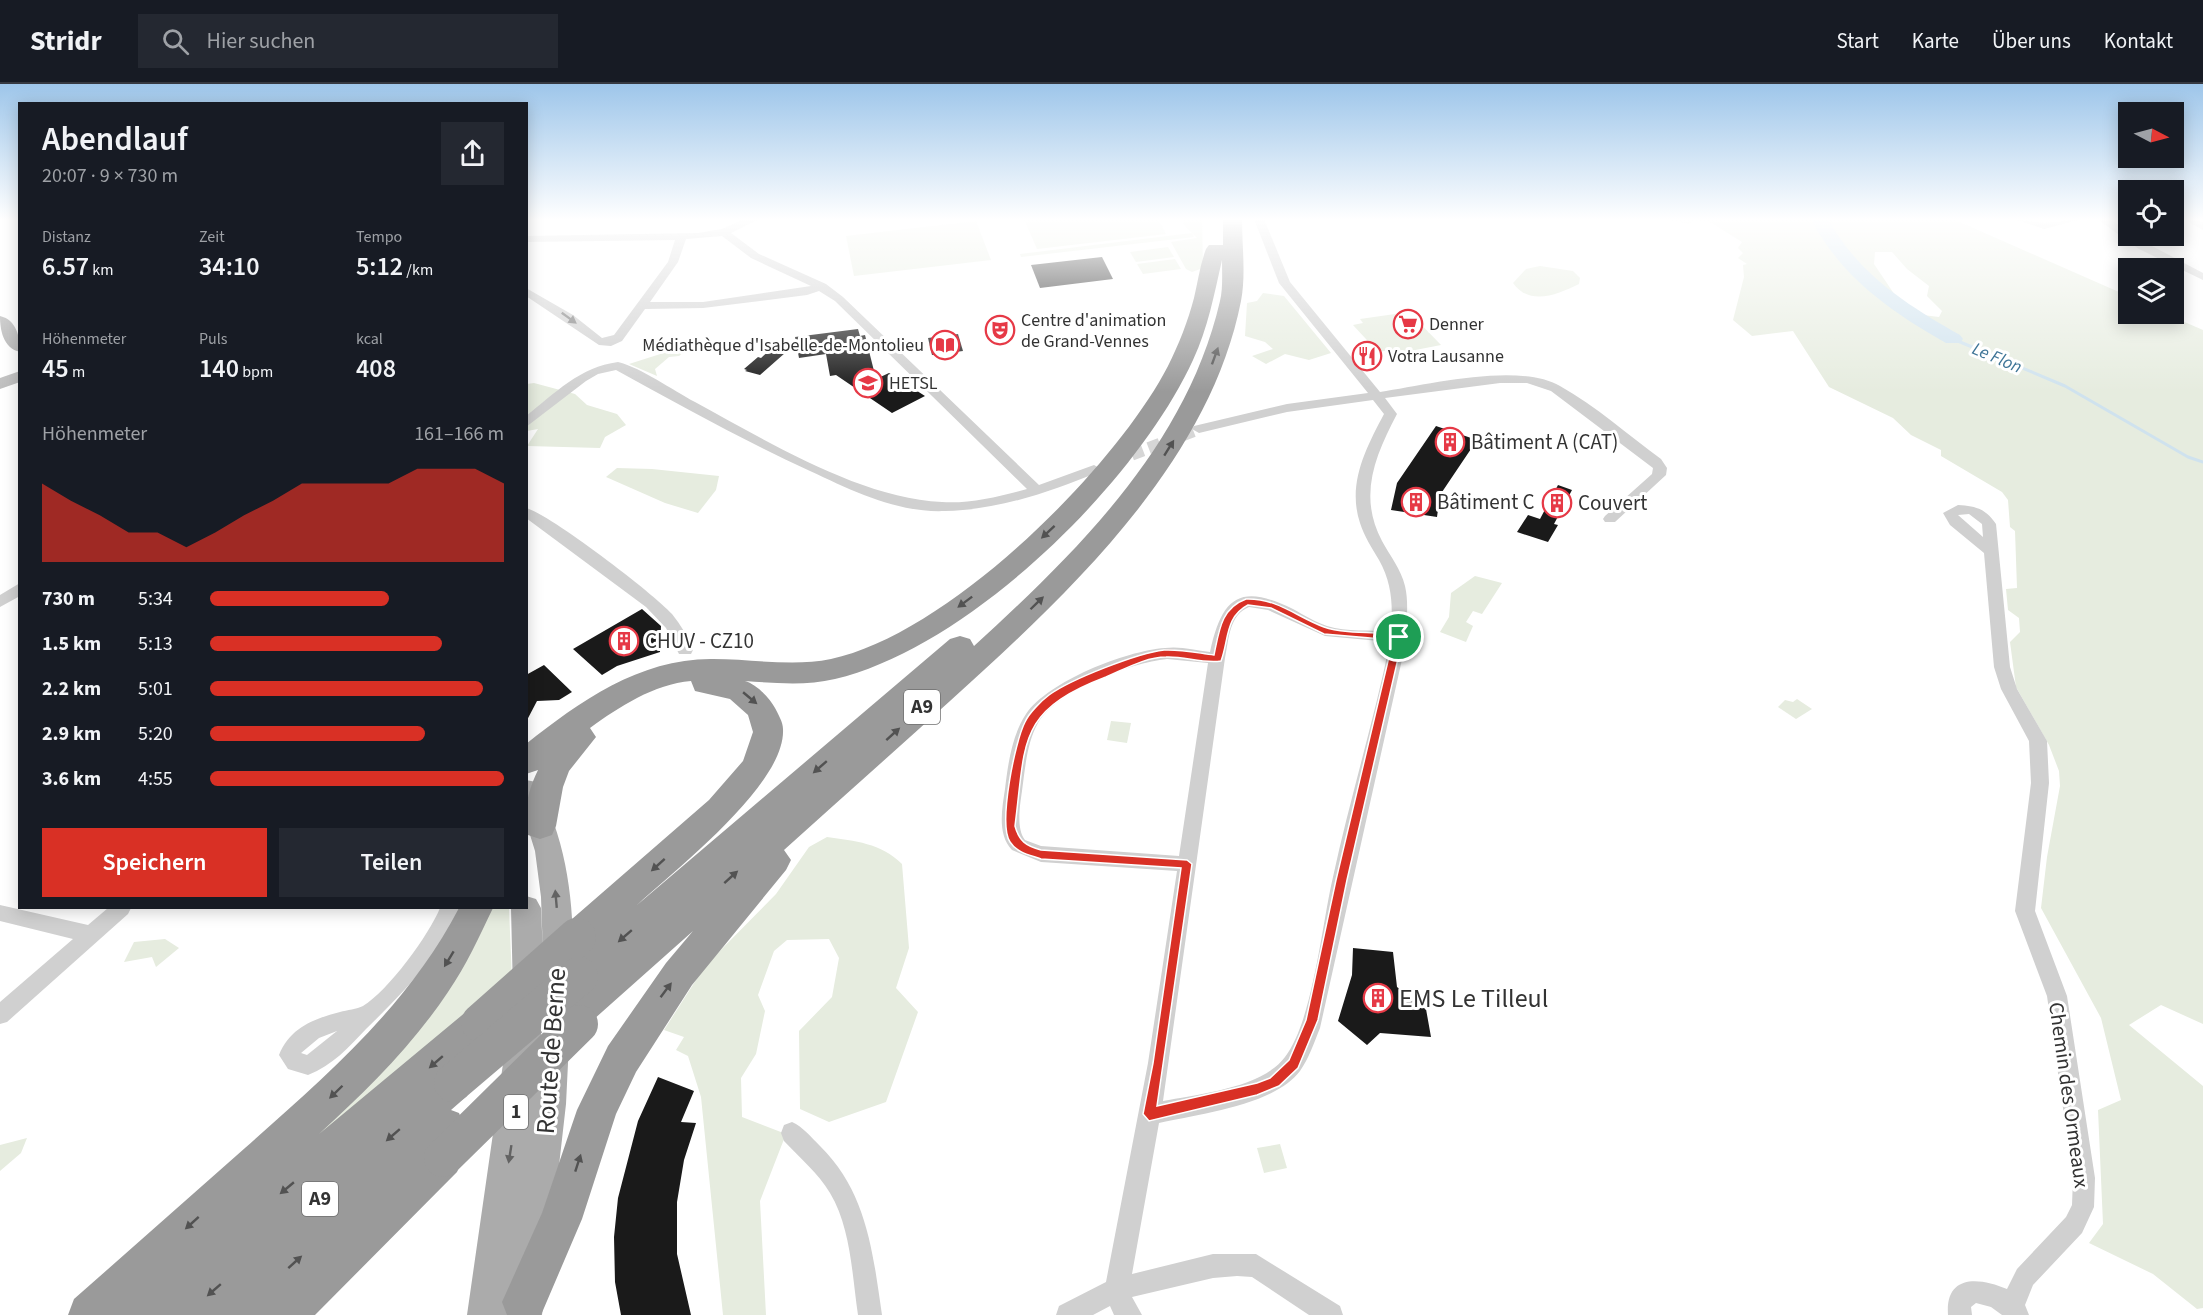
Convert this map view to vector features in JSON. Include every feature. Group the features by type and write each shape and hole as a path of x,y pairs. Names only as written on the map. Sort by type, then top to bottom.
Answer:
{"highway":[{"name":"A9","path":"186,1315 453,1083 579,1003 687,916 1026,614 1079,561 1128,505 1170,446 1201,391 1221,340 1218,276"},
{"name":"A9","path":"579,1003 1073,539 1123,480 1172,405 1197,354 1220,276"},
{"path":"528,760 568,729 614,698 662,676 708,669 792,674 835,670 888,653 951,613 1056,525 1104,475 1134,438 1178,368 1198,321 1219,282"},
{"path":"137,1315 480,1023 738,791 763,754 768,732 764,714 748,695 719,684 686,684 639,699 604,720 562,755 549,775 540,826"},
{"path":"528,739 568,729"},
{"path":"529,1311 597,1110 634,1038 660,999 724,918 864,759"},
{"path":"90,1315 306,1120 377,1050 441,973 475,909"},
{"path":"284,1315 444,1142 579,1003"},
{"name":"A9","path":"235,1315 444,1142"}],"main road":[{"path":"0,321 18,344"},
{"path":"0,384 18,376"},
{"path":"0,394 18,394"},
{"name":"Route de Berne","path":"528,795 540,826 555,888 558,968 549,1104 529,1311"},
{"name":"Route de Berne","path":"486,1315 516,1111 529,994 526,909"}],"street":[{"path":"528,292 569,317 599,341 611,342 618,338 662,276"},
{"path":"800,276 822,286 907,363 1037,491"},
{"path":"1149,1114 1257,1089 1275,1082 1293,1064 1312,1020 1341,880 1399,637 1399,592 1392,571 1366,527 1360,493 1362,477 1391,414 1285,283 1282,276"},
{"path":"641,306 703,305 807,292 822,286"},
{"path":"611,342 618,366"},
{"path":"528,421 588,374 605,366 618,366 768,447 871,494 908,504 944,507 981,504 1037,491 1094,469"},
{"path":"1199,429 1270,411 1500,379 1528,379 1555,388 1616,435 1656,462 1660,468 1659,475 1610,519"},
{"path":"528,513 543,520 658,609 679,637 685,650"},
{"name":"Chemin des Ormeaux","path":"1993,552 2002,667 2009,689 2038,741 2040,783 2026,887 2025,911 2057,996 2084,1178 2083,1207 2074,1225 2025,1277 2015,1310"},
{"path":"0,601 18,589"},
{"path":"1130,1315 1122,1306 1117,1289 1159,1063 1217,658 1227,618 1235,608 1246,602 1260,602 1274,606 1324,631 1399,637"},
{"path":"1187,864 1041,854 1026,850 1014,840 1010,826 1021,747 1030,722 1052,698 1072,686 1151,656 1166,653 1217,658"},
{"path":"0,1015 120,909"},
{"path":"368,1014 390,994 421,959 449,909"},
{"path":"0,913 89,934"},
{"path":"792,1132 829,1171 848,1203 860,1246 870,1315"},
{"path":"1068,1315 1117,1289 1214,1266 1237,1264 1256,1266 1331,1315"},
{"path":"1960,1315 1959,1301 1973,1291 1991,1293 2015,1310"}],"shaded area":[{"path":"1519,276 1580,278 1579,284 1544,296 1528,295 1513,283"},
{"path":"1744,276 1882,276 1907,313 1939,317 1942,311 1927,296 1929,286 1917,276 2084,276 2118,292 2118,324 2184,324 2184,322 2203,330 2203,1024 2161,1005 2129,1025 2203,1086 2203,1308 2197,1309 2153,1274 2089,1243 2103,1224 2098,1110 2121,1100 2101,1018 2041,908 2047,857 2060,786 2059,771 2049,745 2016,687 2010,642 2020,632 2019,618 2008,610 2006,589 2017,588 2015,531 2010,527 2008,500 2002,492 1941,456 1941,450 1911,435 1893,418 1829,387 1793,331 1752,336 1733,320"},
{"path":"1263,293 1284,296 1331,353 1309,360 1285,354 1266,364 1252,356 1273,349 1265,342 1245,336 1247,303 1257,301"},
{"path":"1409,312 1441,345 1400,353 1396,349 1378,352 1353,325 1363,323 1360,319"},
{"path":"676,349 686,350 679,356 669,357 655,369 657,376 629,364"},
{"path":"534,383 575,394 587,405 617,414 626,425 605,437 600,448 528,446 538,429 528,431 528,384"},
{"path":"617,468 719,476 716,490 698,513 665,503 606,477"},
{"path":"1475,576 1502,583 1482,614 1473,611 1466,622 1473,626 1466,642 1440,632 1449,617 1451,593"},
{"path":"1797,699 1812,709 1796,719 1778,707 1785,700 1793,702"},
{"path":"1111,721 1131,723 1127,743 1107,740"},
{"path":"827,837 876,847 902,864 909,948 896,988 918,1012 886,1102 829,1122 800,1109 799,1031 832,997 839,958 829,939 787,940 774,951 758,995 765,1011 756,1054 741,1078 742,1117 786,1134 760,1201 766,1315 723,1315 701,1097 688,1056 676,1050 684,1037 664,1030 705,966 776,894 809,847"},
{"path":"482,909 509,909 512,980 101,1315 470,936"},
{"path":"165,939 179,948 156,967 152,957 124,962 134,942"},
{"path":"27,1138 21,1153 0,1171 0,1145"},
{"path":"1280,1144 1287,1168 1264,1173 1257,1148"}],"building":[{"path":"1035,276 1112,276 1113,279 1040,288"},
{"path":"858,329 860,336 865,335 876,379 889,373 925,396 892,413 836,375 830,376 826,354 799,358 795,337"},
{"name":"Médiathèque d'Isabelle-de-Montolieu","path":"958,334 963,351 932,355 928,338"},
{"path":"771,349 785,353 760,375 745,371 747,370 744,369 758,357 761,358"},
{"path":"1436,426 1477,440 1440,495 1437,517 1391,510 1397,483"},
{"path":"1558,485 1572,490 1554,524 1558,525 1548,542 1517,532 1528,515 1540,519"},
{"name":"CHUV - CZ10","path":"642,609 661,626 660,652 617,666 602,675 573,649"},
{"path":"544,665 572,692 559,700 537,701 528,718 528,674"},
{"name":"EMS Le Tilleul","path":"1353,948 1393,952 1397,987 1426,1009 1431,1037 1380,1033 1367,1045 1338,1021 1352,975"},
{"path":"658,1077 694,1091 681,1122 696,1123 684,1160 677,1202 677,1254 691,1315 621,1315 615,1282 614,1237 618,1198 638,1121"}],"waterway":[{"name":"Le Flon","path":"1862,276 1894,303 1953,339"},
{"name":"Le Flon","path":"1953,339 2065,386 2188,457 2203,462"}],"tunnel":[{"path":"1115,461 1199,429"}],"place":[{"name":"Denner","path":"1408,324"},
{"name":"Centre d'animation de Grand-Vennes","path":"1000,330"},
{"name":"Médiathèque d'Isabelle-de-Montolieu","path":"945,345"},
{"name":"Votra Lausanne","path":"1367,356"},
{"name":"HETSL","path":"868,383"},
{"name":"Bâtiment A (CAT)","path":"1450,442"},
{"name":"Bâtiment C","path":"1416,502"},
{"name":"Couvert","path":"1557,503"},
{"name":"CHUV - CZ10","path":"624,641"},
{"name":"EMS Le Tilleul","path":"1378,998"}],"route":[{"path":"1246,602 1260,602 1274,606 1324,631 1399,637 1341,880 1312,1020 1293,1064 1275,1082 1257,1089 1149,1114 1159,1063 1187,864 1041,854 1026,850 1014,840 1010,826 1021,747 1030,722 1052,698 1072,686 1151,656 1166,653 1217,658 1227,618 1235,608 1246,602"}]}
